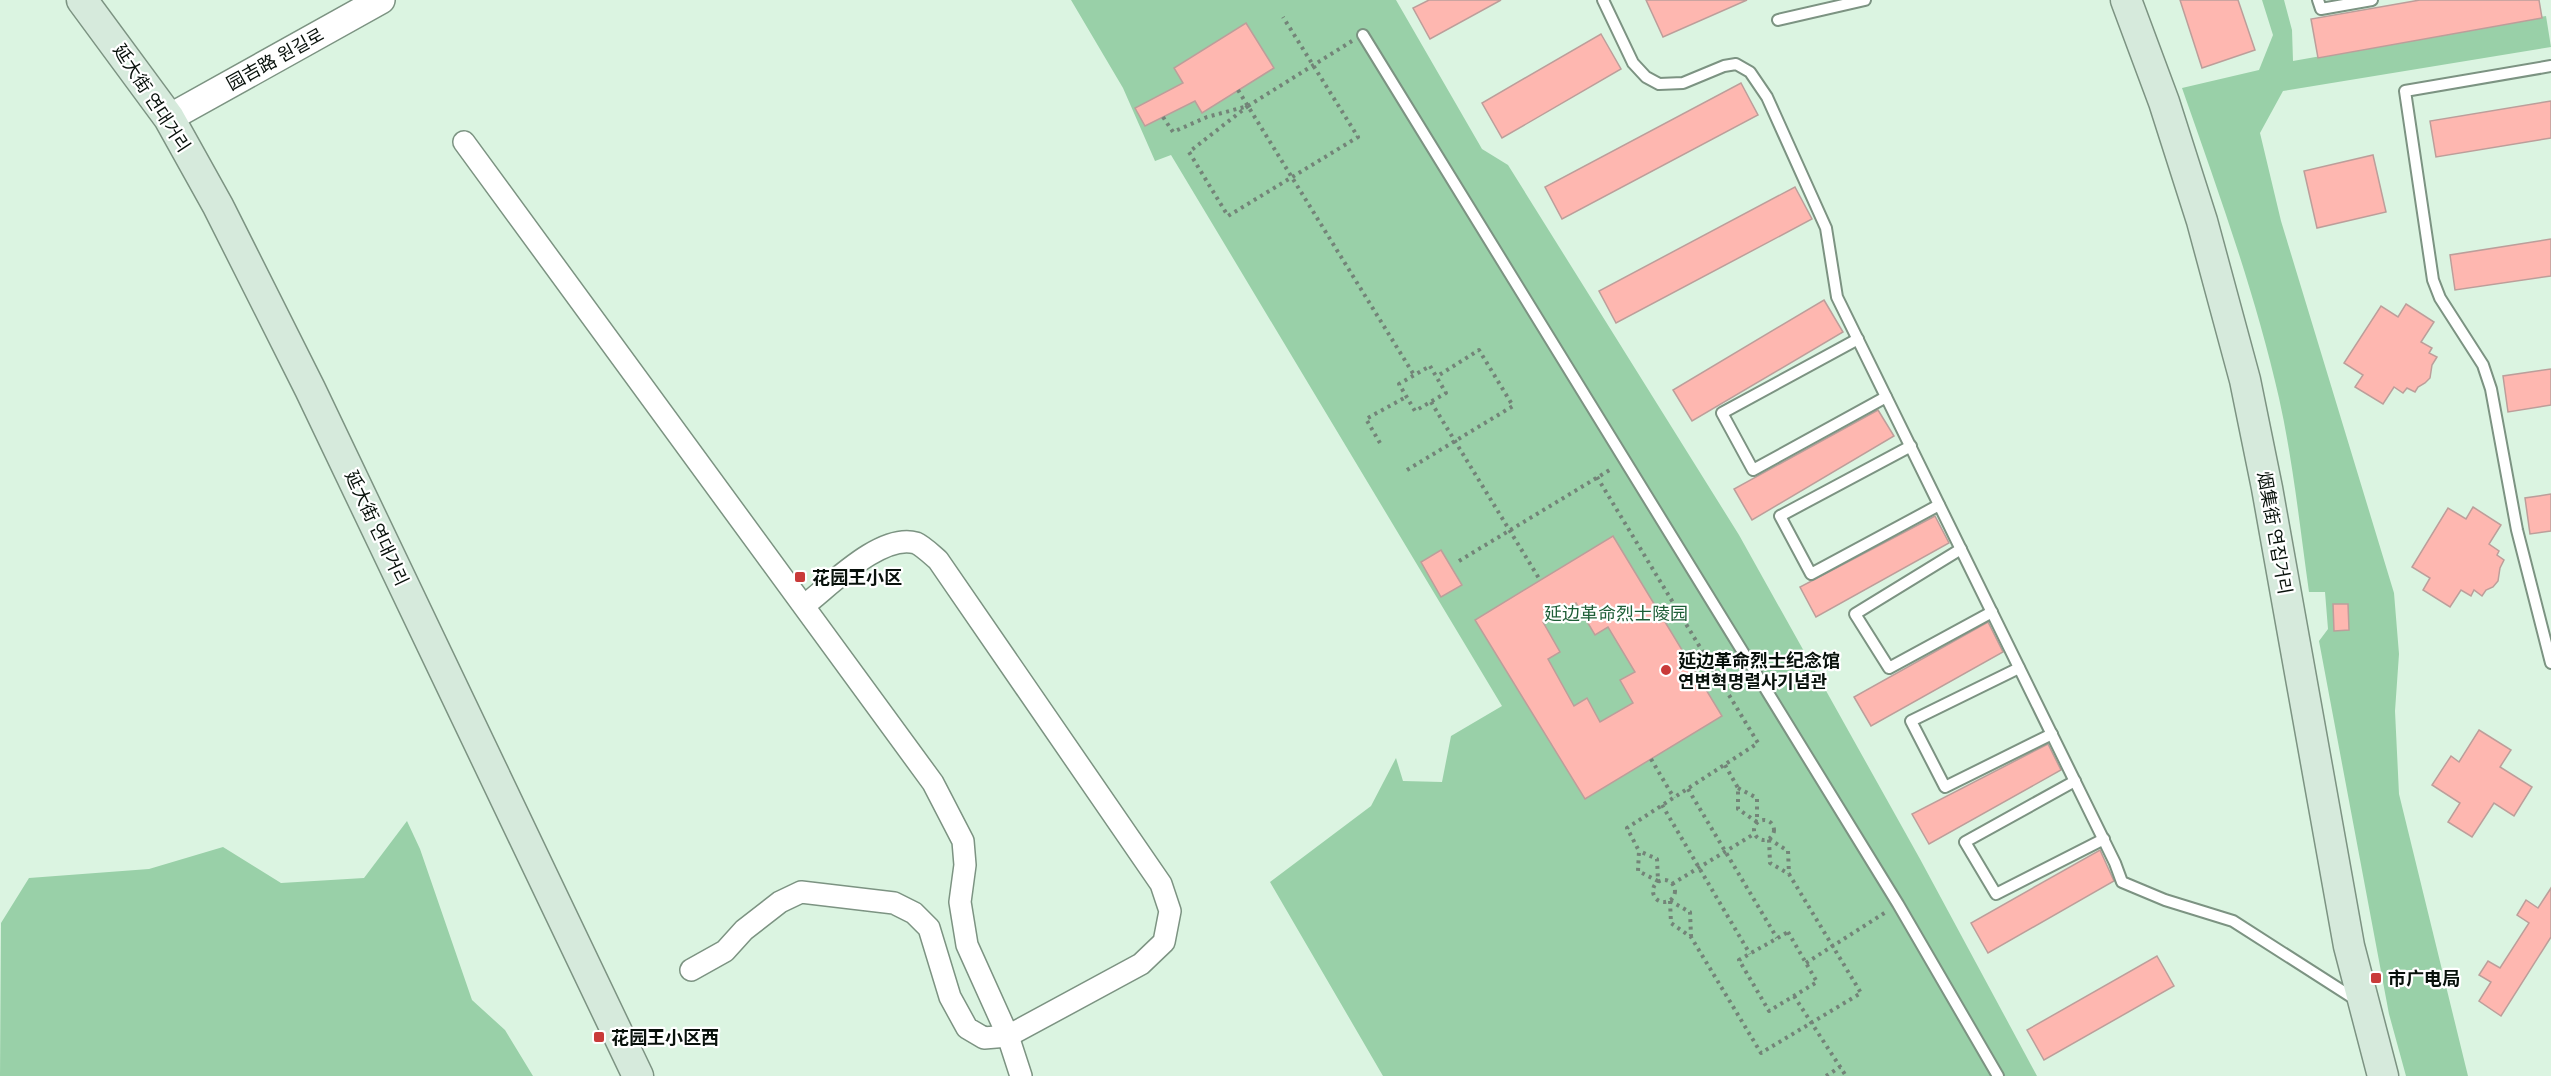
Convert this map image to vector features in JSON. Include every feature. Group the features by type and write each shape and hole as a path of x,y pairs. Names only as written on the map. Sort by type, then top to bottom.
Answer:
{"main road":[{"name":"延大街 연대거리","path":"82,0 169,118 218,206 310,389 638,1076"},
{"name":"烟集街 연집거리","path":"2126,0 2164,102 2198,210 2245,380 2267,488 2349,945 2383,1076"}],"street":[{"name":"园吉路 원길로","path":"169,118 381,0"},
{"path":"464,142 805,605 933,783 963,841 965,865 960,902 968,945 1008,1036 1021,1076"},
{"path":"691,970 725,951 744,930 780,902 801,892 894,903 914,913 929,928 950,997 968,1028 984,1038 1008,1036 1141,964 1164,942 1170,911 1161,884 938,560 917,543 897,542 875,551 805,605"}],"lane":[{"path":"1603,0 1633,63 1652,81 1659,84 1683,83 1724,66 1736,64 1750,72 1767,97 1826,228 1837,297 2075,781 2122,882 2165,900 2233,921 2325,982 2364,1004"},
{"path":"1778,20 1865,0"},
{"path":"2318,0 2321,9 2372,0"},
{"path":"1363,35 1898,904 1998,1076"},
{"path":"2551,66 2405,91 2433,280 2440,298 2483,365 2491,390 2517,530 2551,663"},
{"path":"1858,339 1722,413 1753,470 1886,397"},
{"path":"1911,446 1780,516 1811,574 1939,505"},
{"path":"1961,549 1855,614 1889,668 1992,612"},
{"path":"2019,668 1911,722 1945,787 2052,734"},
{"path":"2075,781 1965,842 1996,894 2103,839"}],"path":[{"path":"1283,17 1313,66 1358,136 1228,216 1189,152 1248,106 1313,66 1363,35"},
{"path":"1238,90 1414,375"},
{"path":"1163,117 1173,132 1207,117 1248,106"},
{"path":"1407,471 1513,406 1479,350 1436,377"},
{"path":"1430,366 1436,377 1446,393 1415,411 1399,384 1430,366"},
{"path":"1380,443 1366,419 1406,397"},
{"path":"1431,402 1540,580"},
{"path":"1459,561 1625,460"},
{"path":"1597,477 1758,743 1627,828 1639,851 1638,871 1658,881 1666,880 1672,884 1674,895 1670,900 1663,902 1654,897 1652,890 1658,881 1657,859 1639,851"},
{"path":"1651,759 1674,798"},
{"path":"1725,765 1738,788 1738,809 1757,822"},
{"path":"1738,788 1757,798 1757,822"},
{"path":"1688,789 1777,938"},
{"path":"1662,805 1750,954"},
{"path":"1670,900 1671,923 1691,937 1761,1053 1861,993 1789,874 1788,851 1769,839 1762,840 1754,834 1753,828 1757,822 1764,819 1773,824 1773,834 1769,839 1770,863 1789,874"},
{"path":"1672,884 1754,834"},
{"path":"1670,900 1690,912 1691,937"},
{"path":"1806,963 1898,904"},
{"path":"1788,932 1817,982 1769,1011 1739,960 1777,938 1788,932"},
{"path":"1794,996 1846,1076"},
{"path":"1826,1076 1840,1067"}],"green space":[{"name":"延边革命烈士陵园","path":"1071,0 1396,0 1482,149 1508,165 1739,535 1920,859 2037,1076 1383,1076 1270,882 1371,806 1396,758 1403,781 1442,782 1451,736 1502,706 1171,155 1155,161 1123,88"},
{"path":"2262,0 2284,0 2292,30 2293,61 2546,16 2551,47 2283,91 2260,133 2281,221 2394,593 2399,654 2395,711 2399,794 2468,1076 2406,1076 2389,1014 2319,641 2328,629 2325,592 2309,592 2288,446 2269,358 2235,242 2182,88 2259,70 2273,35"},
{"path":"407,821 420,849 472,1000 505,1030 533,1076 0,1076 1,923 29,878 149,869 223,847 281,883 364,878"}],"building":[{"path":"1429,0 1501,0 1430,39 1413,8"},
{"path":"1646,0 1747,0 1663,37"},
{"path":"2180,0 2238,0 2255,50 2202,68"},
{"path":"2420,0 2539,0 2542,18 2318,58 2311,19"},
{"path":"1246,23 1274,68 1202,113 1195,101 1145,126 1135,108 1183,83 1174,68"},
{"path":"1601,34 1621,69 1502,138 1482,103"},
{"path":"1741,83 1758,115 1562,219 1545,187"},
{"path":"2551,101 2551,138 2436,157 2430,121"},
{"path":"2373,155 2386,212 2317,228 2304,171"},
{"path":"1795,187 1812,219 1616,323 1599,291"},
{"path":"2551,239 2551,276 2455,290 2450,255"},
{"path":"1824,300 1843,332 1692,421 1673,390"},
{"path":"2406,304 2434,322 2421,342 2432,348 2429,353 2437,357 2432,365 2430,378 2415,392 2407,388 2403,393 2394,387 2383,404 2355,387 2363,375 2344,363 2381,306 2398,317"},
{"path":"2551,369 2551,405 2508,412 2503,376"},
{"path":"1878,410 1894,436 1752,520 1734,489"},
{"path":"2551,494 2551,531 2530,534 2525,498"},
{"path":"2473,507 2501,525 2489,544 2499,551 2497,555 2504,560 2498,581 2493,587 2486,590 2482,596 2474,590 2471,596 2461,590 2450,607 2423,590 2430,578 2412,567 2448,508 2466,519"},
{"path":"1935,516 1949,543 1816,617 1800,587"},
{"name":"延边革命烈士纪念馆 연변혁명렬사기념관","path":"1613,536 1722,716 1585,799 1475,620","holes":["1576,603 1595,635 1608,627 1635,672 1620,680 1633,703 1600,722 1587,698 1574,706 1548,659 1560,652 1543,622"]},
{"path":"1441,550 1462,585 1441,597 1421,562"},
{"path":"2333,604 2348,604 2349,630 2334,631"},
{"path":"1988,622 2003,652 1871,726 1854,697"},
{"path":"2479,730 2511,750 2500,767 2532,787 2514,816 2494,803 2472,837 2448,822 2460,803 2432,785 2451,756 2459,762"},
{"path":"2048,744 2061,770 1929,844 1912,814"},
{"path":"2100,850 2114,881 1988,953 1971,923"},
{"path":"2551,888 2551,937 2501,1016 2479,1001 2491,982 2479,975 2488,961 2500,968 2529,923 2517,915 2526,900 2538,908"},
{"path":"2157,956 2174,986 2044,1060 2027,1030"}],"place":[{"name":"花园王小区","path":"800,577"},
{"name":"延边革命烈士纪念馆 연변혁명렬사기념관","path":"1666,670"},
{"name":"市广电局","path":"2376,978"},
{"name":"花园王小区西","path":"599,1037"}]}
